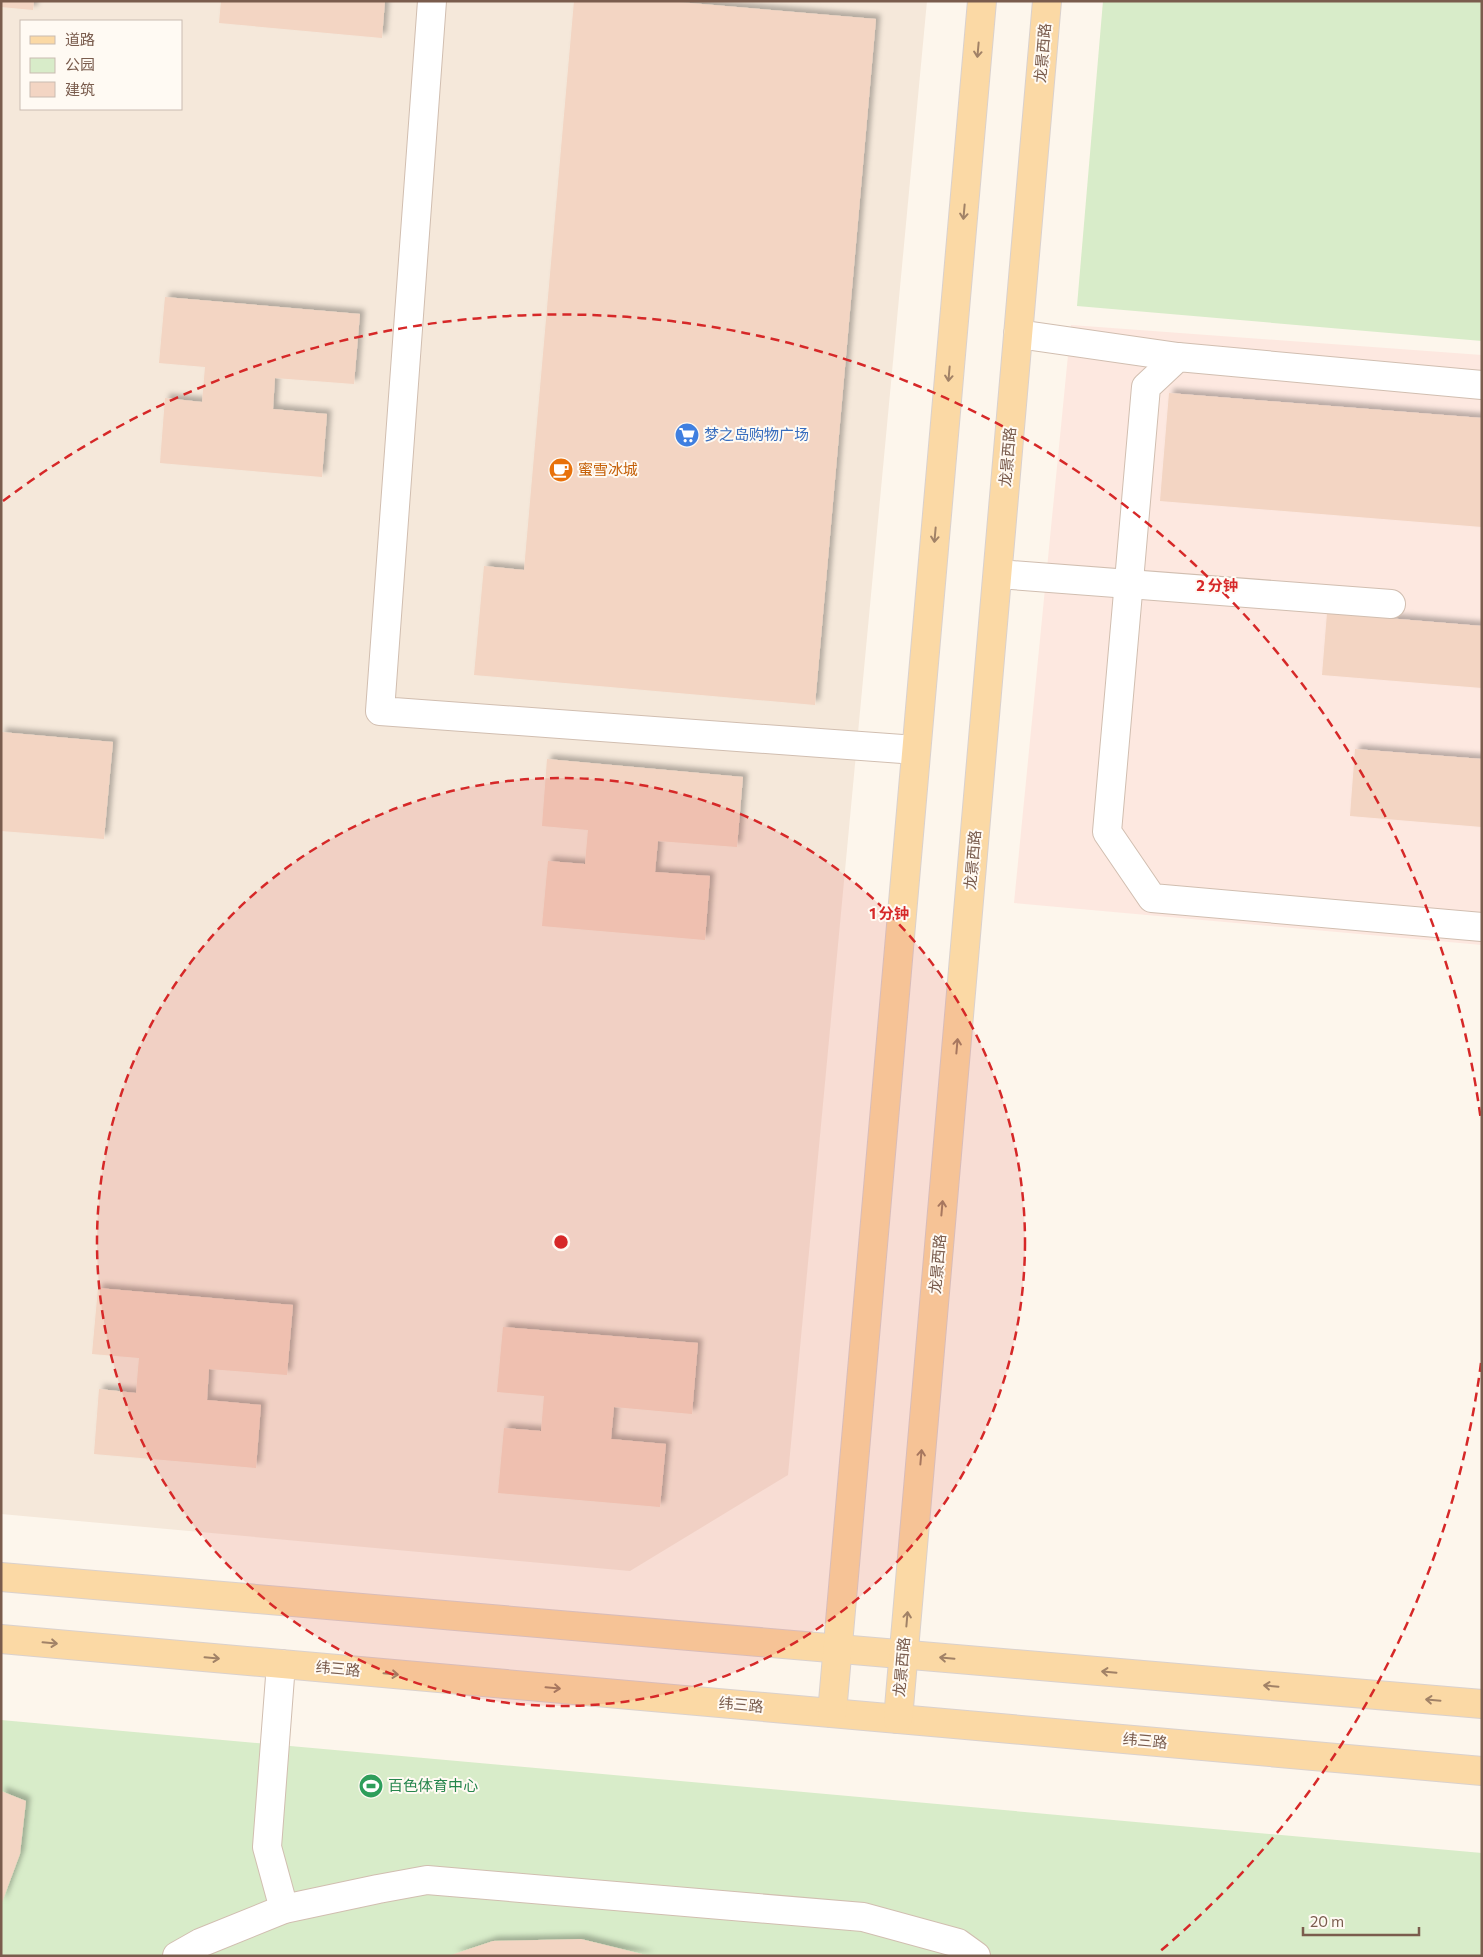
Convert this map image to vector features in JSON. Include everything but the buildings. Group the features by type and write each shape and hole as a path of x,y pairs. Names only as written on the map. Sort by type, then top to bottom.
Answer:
{"main road":[{"path":"832,1713 982,1"},
{"name":"龙景西路","path":"898,1719 1047,1"},
{"path":"1,1577 1482,1704"},
{"name":"纬三路","path":"1,1639 1482,1771"}],"lane":[{"path":"432,1 380,710 916,750"},
{"path":"1018,334 1178,357 1482,385"},
{"path":"1178,357 1146,387 1107,832 1152,898 1482,927"},
{"path":"998,574 1391,604"},
{"path":"281,1664 267,1847 284,1910"},
{"path":"178,1956 200,1942 284,1910 428,1880 863,1917 958,1943 976,1956"}],"shaded area":[{"path":"1,1 927,1 788,1475 630,1571 1,1514"},
{"path":"1071,325 1482,355 1482,945 1014,903"}],"green space":[{"path":"1103,1 1482,1 1482,341 1077,306"},
{"name":"百色体育中心","path":"1,1720 1482,1853 1482,1956 1,1956"}],"place":[{"name":"梦之岛购物广场","path":"687,435"},
{"name":"蜜雪冰城","path":"561,470"},
{"name":"百色体育中心","path":"371,1786"}]}
